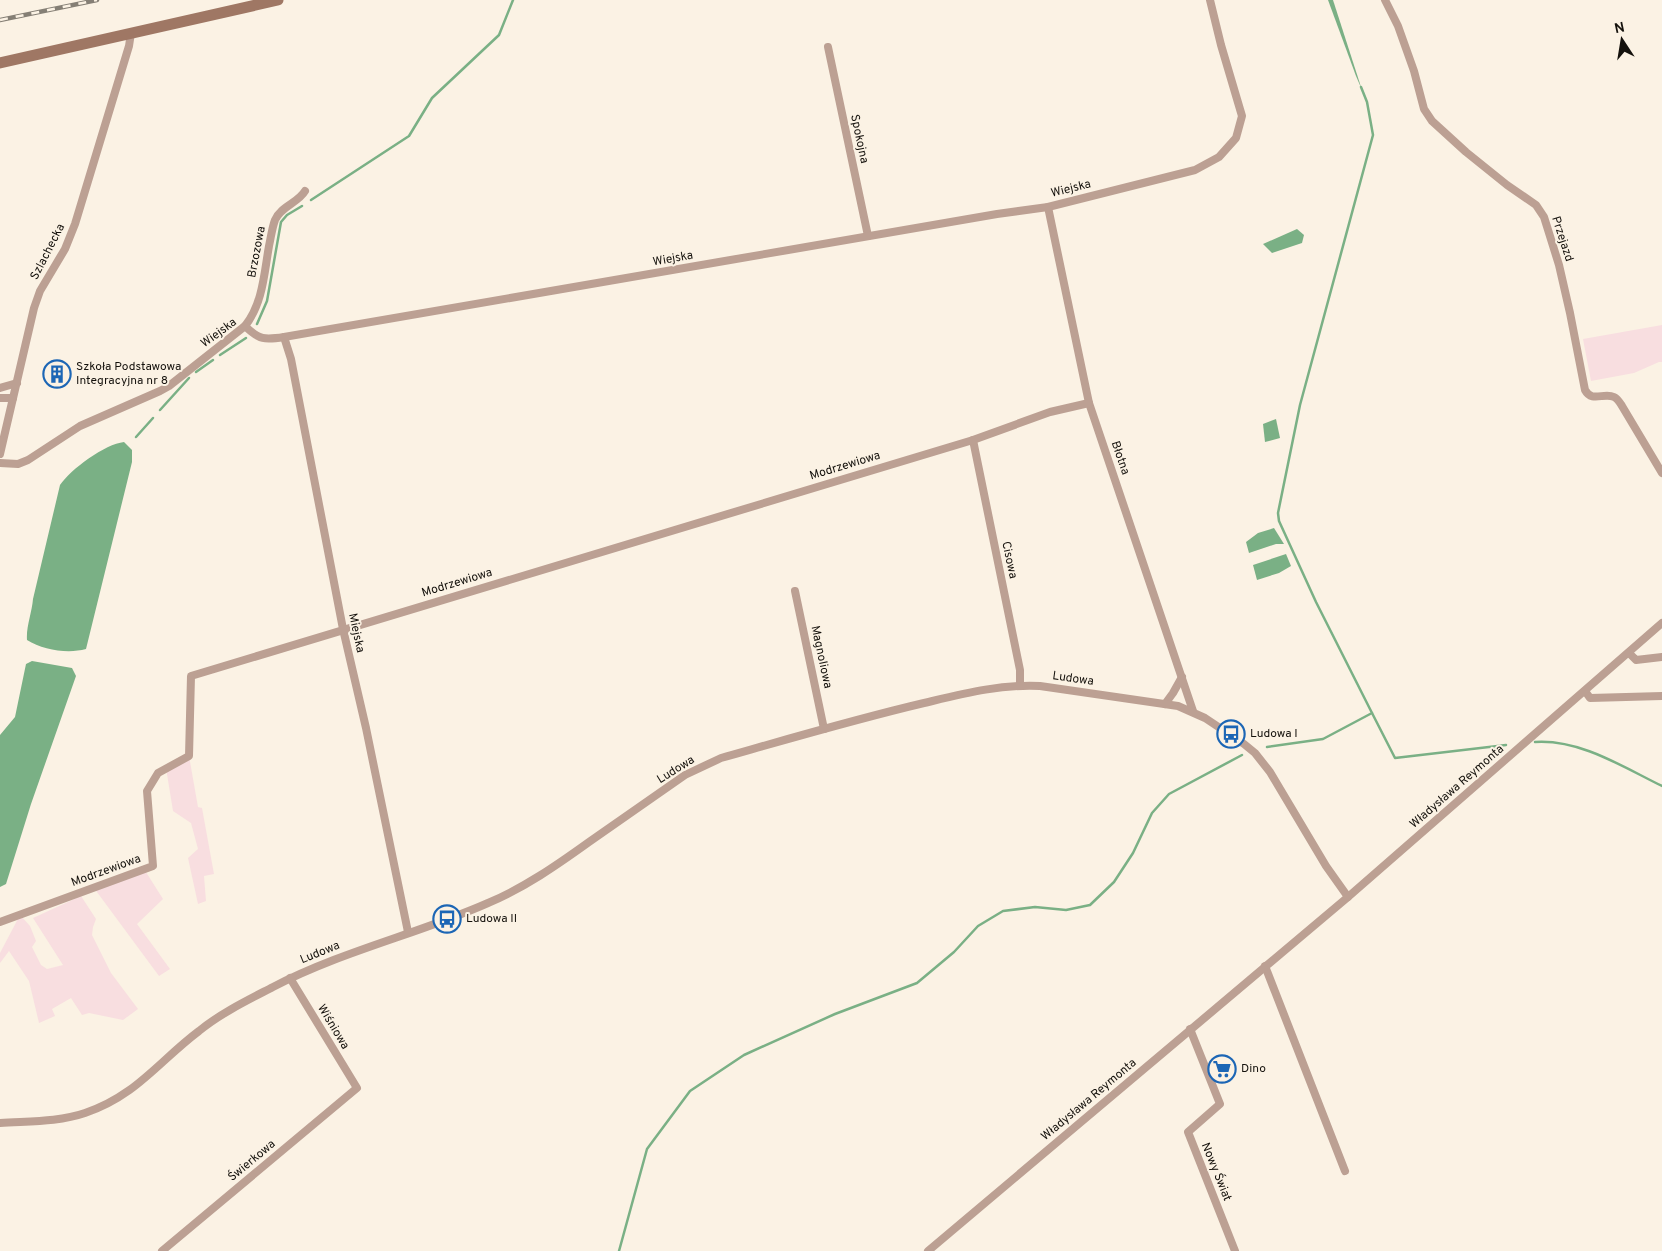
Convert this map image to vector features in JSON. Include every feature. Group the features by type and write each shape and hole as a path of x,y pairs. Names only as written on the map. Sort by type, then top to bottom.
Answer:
{"main road":[{"path":"0,63 278,0"}],"street":[{"name":"Wiejska","path":"0,462 18,464 28,460 80,426 160,391 245,326 263,339 284,337 1048,206 1195,170 1219,157 1236,138 1242,116 1210,0"},
{"name":"Przejazd","path":"1385,0 1398,26 1414,71 1424,109 1432,121 1506,185 1536,205 1544,217 1559,265 1585,390 1587,394 1598,398 1609,396 1616,398 1662,473"},
{"name":"Szlachecka","path":"0,454 34,308 40,291 65,248 75,224 129,46 131,33"},
{"name":"Spokojna","path":"828,47 868,236"},
{"name":"Brzozowa","path":"245,326 254,315 261,296 276,216 302,196 305,191"},
{"name":"Błotna","path":"1048,206 1089,403 1193,711"},
{"name":"Miejska","path":"284,337 291,359 343,629 366,728 408,932"},
{"path":"0,388 17,383"},
{"path":"0,398 13,398"},
{"name":"Modrzewiowa","path":"0,922 153,866 146,791 158,773 189,756 191,676 973,440 1050,412 1089,403"},
{"name":"Cisowa","path":"973,440 1020,670 1020,685"},
{"name":"Magnoliowa","path":"796,591 824,729"},
{"name":"Władysława Reymonta","path":"928,1251 1348,897 1662,623"},
{"path":"1629,652 1636,660 1662,657"},
{"path":"1165,704 1174,693 1182,677"},
{"name":"Ludowa","path":"0,1123 60,1118 84,1113 106,1104 135,1087 198,1031 220,1016 290,978 488,903 526,884 677,781 721,758 885,712 977,691 1020,685 1040,686 1165,704 1193,711 1206,718 1244,744 1262,761 1326,866 1348,897"},
{"path":"1585,691 1590,698 1662,696"},
{"path":"1265,966 1345,1171"},
{"name":"Wiśniowa","path":"290,978 357,1088"},
{"name":"Nowy Świat","path":"1190,1029 1220,1104 1188,1132 1235,1251"},
{"name":"Świerkowa","path":"162,1251 357,1088"}],"shaded area":[{"path":"1328,0 1333,0 1362,90 1356,76"},
{"path":"1297,229 1304,235 1302,243 1272,253 1263,244"},
{"path":"1662,325 1662,362 1634,373 1591,381 1583,339"},
{"path":"1276,419 1280,438 1265,442 1263,424"},
{"path":"124,442 132,450 132,462 86,649 64,651 48,649 33,643 27,640 28,625 60,485 89,458 108,447"},
{"path":"1274,528 1284,544 1276,544 1249,553 1246,542 1258,533"},
{"path":"1286,554 1291,566 1279,573 1257,580 1253,565"},
{"path":"32,661 72,668 76,676 31,804 6,884 0,887 0,735 15,717 26,664"},
{"path":"189,756 198,807 202,808 214,874 204,876 206,901 198,904 188,858 198,849 191,823 173,811 166,768"},
{"path":"144,869 163,899 137,924 170,969 159,976 94,888"},
{"path":"81,896 96,919 92,935 111,973 138,1009 123,1020 89,1013 82,1015 71,998 52,1009 55,1016 39,1023 29,981 9,951 0,963 0,953 20,915 30,926 36,941 32,947 41,965 47,969 63,965 33,918"}],"waterway":[{"path":"311,200 409,136 432,98 499,35 513,0"},
{"path":"1267,747 1323,739 1372,713 1316,602 1279,521 1278,513 1300,405 1373,135 1367,102 1361,87"},
{"path":"257,324 267,301 281,222 287,215 302,206"},
{"path":"220,355 246,338"},
{"path":"196,372 213,360"},
{"path":"160,410 189,378"},
{"path":"136,437 153,418"},
{"path":"1372,713 1395,758 1506,745"},
{"path":"1535,742 1552,742 1585,750 1617,763 1662,786"},
{"path":"619,1251 647,1149 690,1091 744,1055 835,1014 917,983 954,952 978,926 1003,911 1035,907 1066,910 1090,905 1114,882 1133,853 1152,813 1169,794 1242,755"}],"railway":[{"path":"0,20 97,0"}],"place":[{"name":"Szkoła Podstawowa Integracyjna nr 8","path":"57,374"},
{"name":"Ludowa I","path":"1231,734"},
{"name":"Ludowa II","path":"447,919"},
{"name":"Dino","path":"1222,1069"}]}
